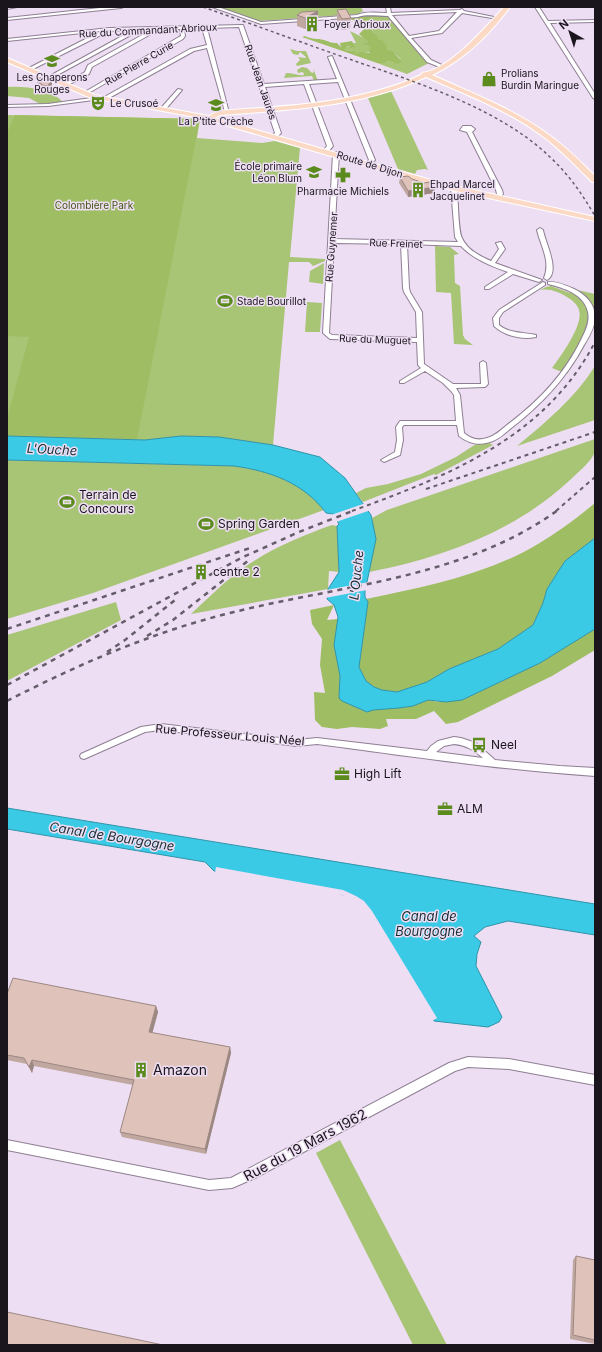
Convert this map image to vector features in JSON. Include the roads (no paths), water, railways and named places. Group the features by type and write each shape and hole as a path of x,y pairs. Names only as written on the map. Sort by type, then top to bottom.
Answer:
{"main road":[{"path":"442,81 442,66 466,45 501,7"},
{"path":"208,117 227,111 314,103 379,92 442,66 475,43 508,7"},
{"name":"Route de Dijon","path":"7,60 85,94 208,117 454,188 595,218"},
{"path":"424,74 489,102 523,120 563,149 595,180"}],"street":[{"path":"7,8 15,7"},
{"path":"7,19 121,7"},
{"path":"214,7 258,23 358,16 365,13 371,15 442,9 492,17"},
{"path":"365,7 365,13"},
{"path":"388,7 390,14 429,61 442,66"},
{"path":"409,37 440,32 465,7"},
{"path":"537,7 595,98"},
{"path":"546,22 595,20"},
{"path":"204,26 208,46 227,111"},
{"name":"Rue du Commandant Abrioux","path":"7,40 107,30 160,27 241,26"},
{"name":"Rue Jean Jaurès","path":"241,26 278,133 275,136"},
{"path":"64,86 87,73 90,66 160,27"},
{"name":"Rue Pierre Curie","path":"85,94 181,38 183,36 182,27"},
{"path":"48,79 141,28"},
{"path":"29,70 107,30"},
{"path":"7,106 48,105 107,97 192,50 208,46"},
{"path":"330,57 372,160 368,164"},
{"path":"262,86 340,80"},
{"path":"306,83 330,146 326,151"},
{"path":"163,109 180,90"},
{"path":"469,131 499,190 500,194 497,198"},
{"name":"Rue Guynemer","path":"330,337 326,333 336,154"},
{"path":"454,188 458,237 460,244 477,257 541,282"},
{"path":"540,230 541,238 549,256 548,281"},
{"name":"Rue Freinet","path":"332,241 460,244"},
{"path":"404,243 406,288 419,312 421,365 451,386 457,395 461,434 470,440 484,442 493,439 533,407 558,381 580,348 592,320 591,310 585,300 566,288 548,281 541,282 501,312 496,318 496,325 504,331 522,336 534,336"},
{"path":"492,264 502,249 499,243"},
{"path":"487,288 513,271"},
{"name":"Rue du Muguet","path":"330,337 420,340"},
{"path":"451,386 483,386 485,384 483,363"},
{"path":"402,382 424,368"},
{"path":"384,460 398,453 400,440 399,426 402,423 460,423"},
{"name":"Rue Professeur Louis Néel","path":"84,756 144,729 161,727 297,743 317,741 493,763 595,772"},
{"path":"430,754 433,748 445,742 456,740 466,741 478,749 493,763"},
{"name":"Rue du 19 Mars 1962","path":"7,1145 209,1185 232,1183 453,1067 468,1062 509,1064 595,1080"}],"water":[{"name":"L'Ouche","path":"7,436 145,440 181,436 219,437 273,445 320,457 345,478 371,515 376,539 367,582 365,583 365,597 368,602 359,667 366,681 374,687 382,690 397,692 427,682 449,669 498,649 533,625 543,603 547,589 565,561 595,538 595,629 540,663 462,700 446,702 428,700 413,706 373,710 367,712 342,701 339,698 340,676 334,645 338,617 334,605 327,599 328,589 339,572 337,526 339,524 333,514 326,513 297,486 273,475 234,466 7,460"},
{"name":"Canal de Bourgogne","path":"7,808 595,904 595,935 508,921 485,927 474,936 481,942 477,954 476,966 502,1017 499,1022 488,1027 434,1021 369,913 354,898 330,891 214,871 205,862 7,829"}],"railway":[{"path":"203,7 428,87 456,98 482,111 530,140 551,158 575,186 595,216"},
{"path":"352,511 423,483 458,467 491,449 521,428 549,404 574,375 595,342"},
{"path":"426,489 595,432"},
{"path":"556,511 595,477"},
{"path":"7,685 241,558 299,532 355,510"},
{"path":"7,701 62,674 118,650 175,629 234,612 360,586 443,565 483,551 522,533 558,510"},
{"path":"7,629 253,547"},
{"path":"147,636 173,620 249,560"},
{"path":"107,652 125,640 175,600"}],"place":[{"name":"Foyer Abrioux","path":"312,24"},
{"name":"Les Chaperons Rouges","path":"52,61"},
{"name":"Prolians Burdin Maringue","path":"489,79"},
{"name":"Le Crusoé","path":"98,103"},
{"name":"La P’tite Crèche","path":"216,105"},
{"name":"École primaire Léon Blum","path":"314,172"},
{"name":"Pharmacie Michiels","path":"343,175"},
{"name":"Ehpad Marcel Jacquelinet","path":"418,190"},
{"name":"Stade Bourillot","path":"225,301"},
{"name":"Terrain de Concours","path":"67,502"},
{"name":"Spring Garden","path":"206,524"},
{"name":"centre 2","path":"201,572"},
{"name":"Neel","path":"479,745"},
{"name":"High Lift","path":"342,774"},
{"name":"ALM","path":"445,809"},
{"name":"Amazon","path":"141,1070"}],"park label":[{"name":"Colombière Park","path":"94,205"}]}
